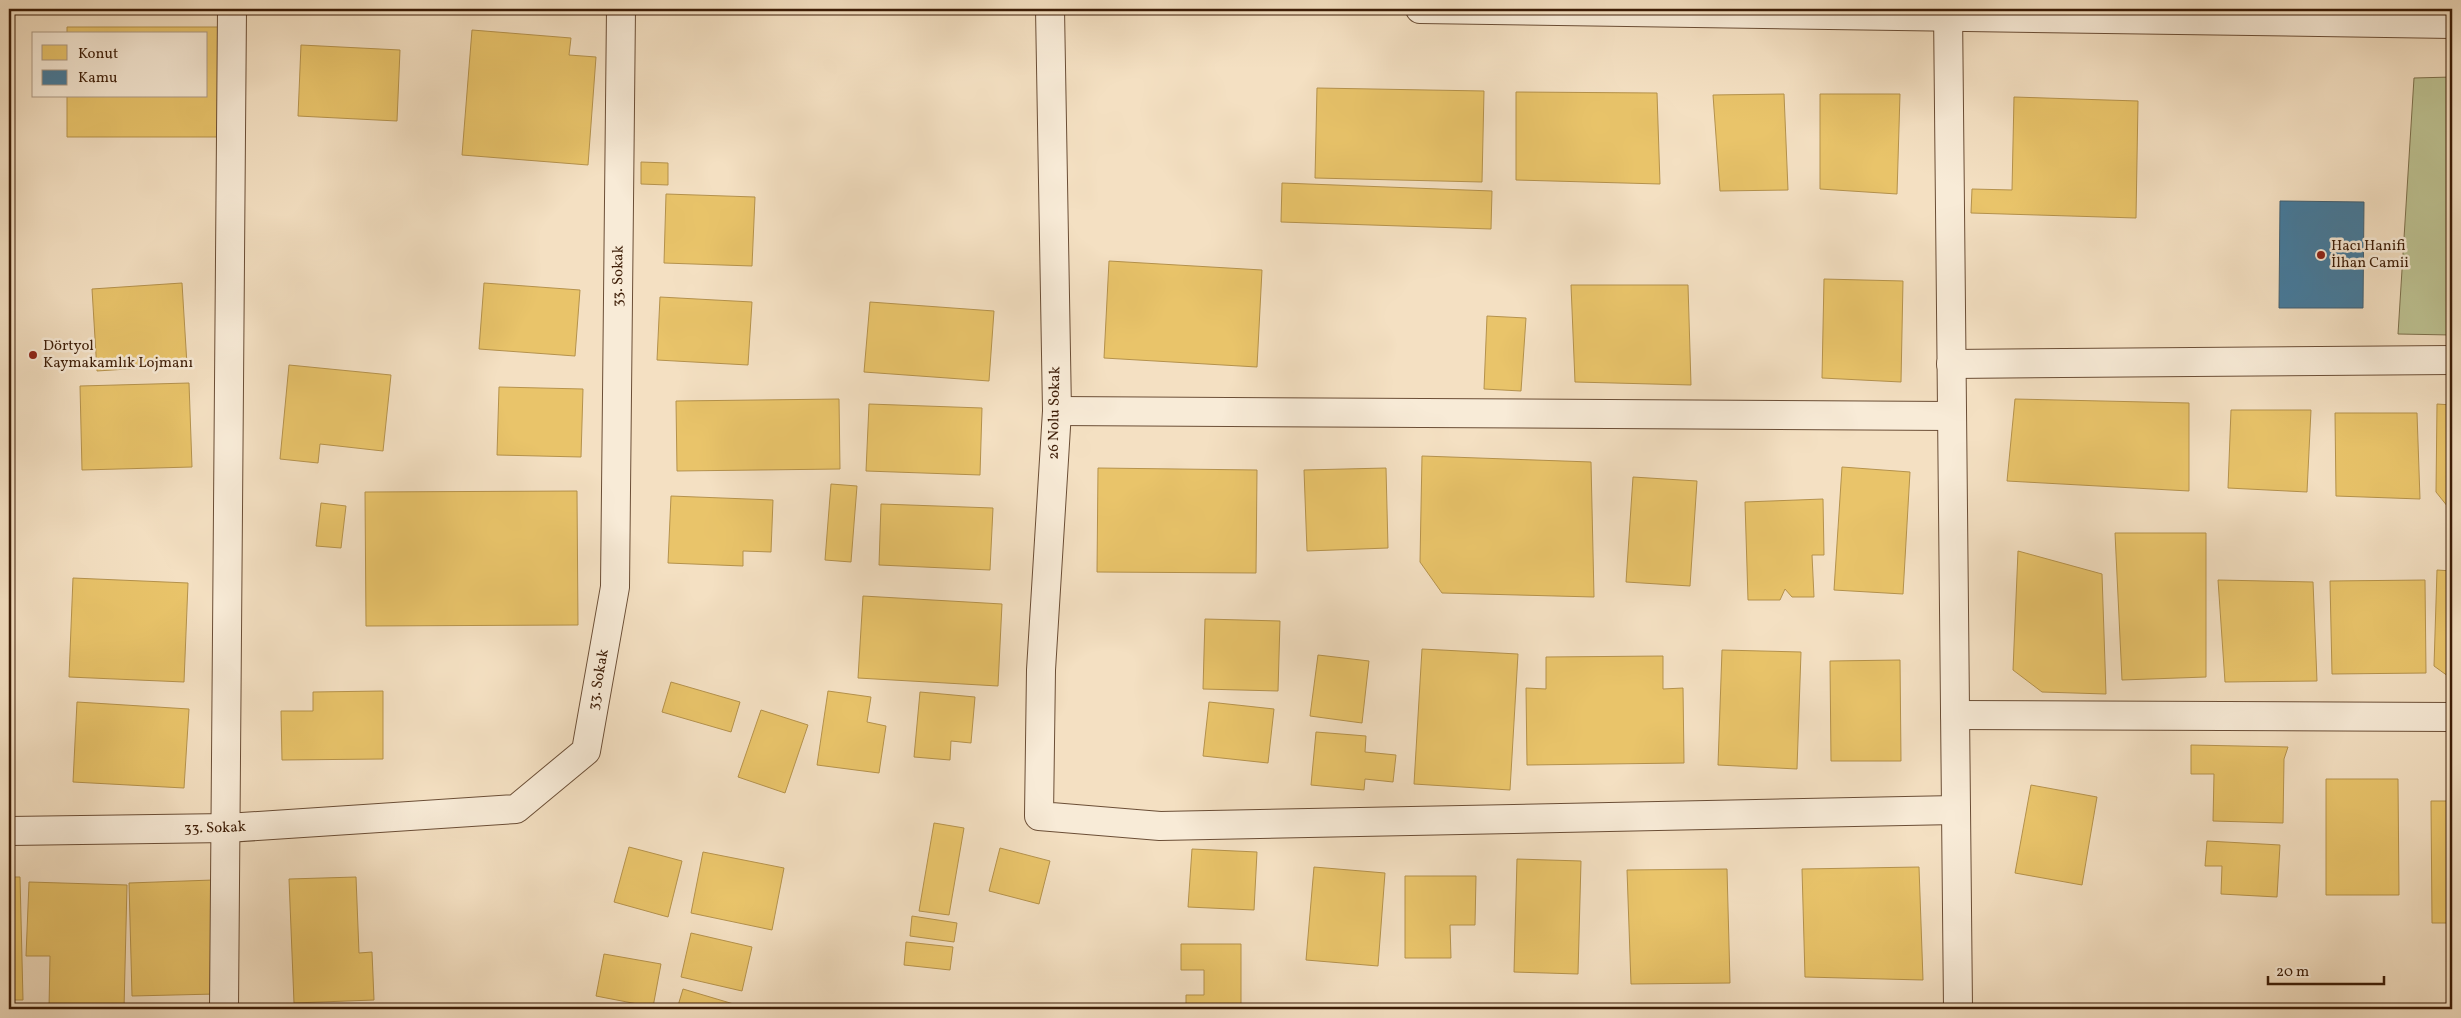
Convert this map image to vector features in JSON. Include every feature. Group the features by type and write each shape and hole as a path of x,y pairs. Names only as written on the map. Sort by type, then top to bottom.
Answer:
{"street":[{"path":"224,1009 227,828 232,9"},
{"name":"33. Sokak","path":"9,831 227,828 516,810 586,751 615,587 621,9"},
{"name":"26 Nolu Sokak","path":"1050,9 1057,411 1041,670 1039,816 1160,826 1956,810"},
{"path":"1420,9 1948,13 2452,24"},
{"path":"1948,13 1958,1009"},
{"path":"1951,364 2452,360"},
{"path":"1057,411 1952,416"},
{"path":"1955,715 2452,717"}],"green space":[{"path":"2452,77 2452,335 2398,334 2414,78"}],"building: Konut":[{"path":"67,27 219,27 219,137 67,137 67,98 208,98 208,32 67,32"},
{"path":"472,30 571,38 569,55 596,57 588,165 462,155"},
{"path":"301,45 400,50 397,121 298,116"},
{"path":"1317,88 1484,91 1482,182 1315,178"},
{"path":"1516,92 1657,93 1660,184 1516,180"},
{"path":"1784,94 1788,190 1720,191 1713,95"},
{"path":"1820,94 1900,94 1897,194 1820,189"},
{"path":"2014,97 2138,101 2136,218 1971,213 1972,189 2012,190"},
{"path":"641,162 668,163 668,185 641,184"},
{"path":"1282,183 1492,191 1491,229 1281,222"},
{"path":"666,194 755,197 752,266 664,263"},
{"path":"1109,261 1262,270 1257,367 1104,358"},
{"path":"1824,279 1903,281 1901,382 1822,378"},
{"path":"182,283 187,365 97,371 92,289"},
{"path":"484,283 580,290 575,356 479,349"},
{"path":"1571,285 1688,285 1691,385 1575,382"},
{"path":"660,297 752,302 748,365 657,360"},
{"path":"870,302 994,311 989,381 864,372"},
{"path":"1487,316 1526,318 1521,391 1484,389"},
{"path":"289,365 391,375 383,451 320,444 318,463 280,459"},
{"path":"189,383 192,467 82,470 80,386"},
{"path":"499,387 583,389 581,457 497,455"},
{"path":"839,399 840,469 677,471 676,401"},
{"path":"2015,399 2189,403 2189,491 2007,481"},
{"path":"869,404 982,408 980,475 866,471"},
{"path":"2437,404 2452,405 2452,512 2436,492"},
{"path":"2231,410 2311,410 2307,492 2228,488"},
{"path":"2335,413 2417,413 2420,499 2336,496"},
{"path":"1422,456 1591,462 1594,597 1442,593 1420,562"},
{"path":"1842,467 1910,472 1903,594 1834,590"},
{"path":"1098,468 1257,470 1256,573 1097,572"},
{"path":"1386,468 1388,548 1307,551 1304,470"},
{"path":"1633,477 1697,481 1690,586 1626,582"},
{"path":"831,484 857,486 851,562 825,560"},
{"path":"577,491 578,625 366,626 365,492"},
{"path":"671,496 773,500 771,552 743,551 743,566 668,563"},
{"path":"1823,499 1824,555 1812,555 1814,597 1792,597 1785,589 1780,600 1748,600 1745,502"},
{"path":"321,503 346,506 341,548 316,546"},
{"path":"881,504 993,508 990,570 879,565"},
{"path":"2115,533 2206,533 2206,677 2122,680"},
{"path":"2018,551 2102,574 2106,694 2042,692 2013,670"},
{"path":"2437,570 2452,571 2452,679 2434,666"},
{"path":"73,578 188,583 184,682 69,677"},
{"path":"2218,580 2313,582 2317,681 2225,682"},
{"path":"2425,580 2426,673 2332,674 2330,581"},
{"path":"863,596 1002,604 998,686 858,678"},
{"path":"1205,619 1280,621 1278,691 1203,689"},
{"path":"1422,649 1518,654 1510,790 1414,784"},
{"path":"1722,650 1801,652 1797,769 1718,765"},
{"path":"1318,655 1369,661 1362,723 1310,716"},
{"path":"1663,656 1663,689 1683,688 1684,763 1527,765 1526,688 1546,689 1546,657"},
{"path":"1900,660 1901,761 1831,761 1830,661"},
{"path":"671,682 740,702 731,732 662,712"},
{"path":"383,691 383,759 282,760 281,711 313,711 313,692"},
{"path":"828,691 871,697 867,722 886,726 879,773 817,765"},
{"path":"920,692 975,697 971,743 951,741 950,760 914,757"},
{"path":"77,702 189,709 184,788 73,782"},
{"path":"1209,702 1274,709 1268,763 1203,756"},
{"path":"761,710 808,725 785,793 738,777"},
{"path":"1316,732 1366,736 1365,752 1396,755 1393,782 1365,779 1364,790 1311,785"},
{"path":"2191,745 2288,747 2284,759 2283,823 2213,821 2214,774 2191,774"},
{"path":"2326,779 2398,779 2399,895 2326,895"},
{"path":"2031,785 2097,797 2082,885 2015,873"},
{"path":"2431,801 2452,801 2452,923 2432,923"},
{"path":"934,823 964,828 949,915 919,911"},
{"path":"2207,841 2280,845 2277,897 2221,894 2222,866 2205,866"},
{"path":"629,847 682,861 668,917 614,902"},
{"path":"1000,848 1050,861 1039,904 989,891"},
{"path":"1192,849 1257,852 1254,910 1188,907"},
{"path":"703,852 784,868 772,930 691,913"},
{"path":"1517,859 1581,861 1578,974 1514,972"},
{"path":"1314,867 1385,873 1378,966 1306,960"},
{"path":"1919,867 1923,980 1805,977 1802,869"},
{"path":"1727,869 1730,983 1631,984 1627,870"},
{"path":"1405,876 1476,876 1475,925 1450,925 1451,958 1405,958"},
{"path":"9,877 20,877 23,1000 9,1000"},
{"path":"356,877 359,953 372,952 374,1000 294,1003 289,879"},
{"path":"213,880 216,994 132,996 129,883"},
{"path":"29,882 127,885 124,1009 49,1008 50,956 26,956"},
{"path":"912,916 957,923 954,942 910,936"},
{"path":"691,933 752,947 742,991 681,977"},
{"path":"906,942 953,947 950,970 904,965"},
{"path":"1181,944 1241,944 1241,1009 1186,1009 1186,995 1204,995 1204,970 1181,970"},
{"path":"604,954 661,964 653,1007 596,996"},
{"path":"683,989 737,1005 736,1009 677,1009"}],"building: Kamu":[{"name":"Hacı Hanifi İlhan Camii","path":"2280,201 2364,202 2363,308 2279,308"}],"place":[{"name":"Hacı Hanifi İlhan Camii","path":"2321,255"},
{"name":"Dörtyol Kaymakamlık Lojmanı","path":"33,355"}]}
